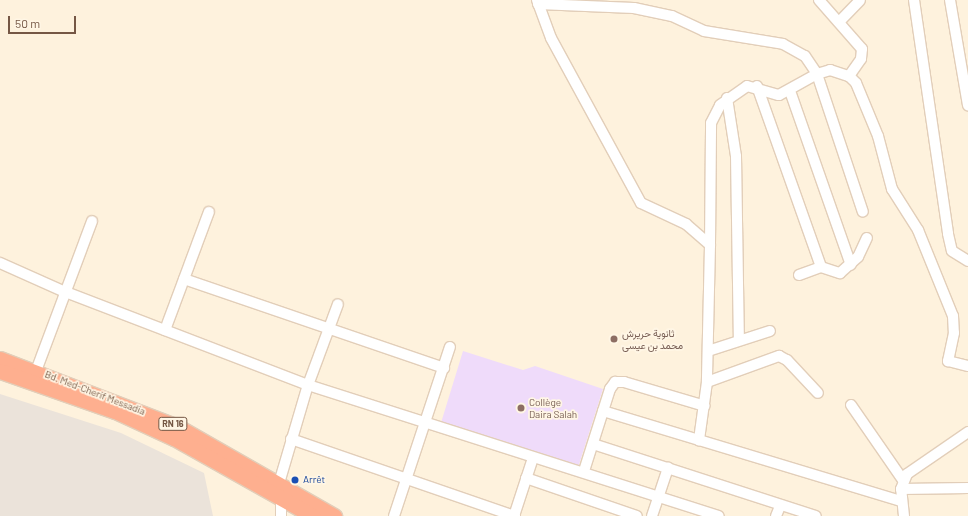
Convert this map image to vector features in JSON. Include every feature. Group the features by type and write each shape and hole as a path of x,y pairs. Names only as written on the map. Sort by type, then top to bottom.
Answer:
{"highway":[{"name":"Bd. Med-Cherif Messadia","path":"0,359 36,371 178,427 313,516"},
{"name":"Bd. Med-Cherif Messadia","path":"0,371 138,421 279,493 334,516"}],"street":[{"path":"819,0 862,49 861,59 849,76"},
{"path":"839,22 860,0"},
{"path":"914,0 948,234 952,251 968,261"},
{"path":"950,0 968,105"},
{"path":"710,245 686,224 641,203 551,38 538,2 634,8 672,16 704,31 766,38 805,56 817,74 863,212"},
{"path":"699,440 706,406 707,382 710,245 710,130 714,115 727,98 747,86 757,86 779,95 790,91 817,74 830,70 849,76 856,83 878,136 892,190 918,230 953,316 954,333 948,361 968,366"},
{"path":"757,86 821,267"},
{"path":"790,91 851,265"},
{"path":"727,98 736,156 739,339"},
{"path":"165,330 209,212"},
{"path":"36,371 63,291 92,221"},
{"path":"799,275 821,267 836,273 851,265 867,238"},
{"path":"0,263 63,291 308,385 427,425 533,458 584,472 719,516"},
{"path":"184,279 328,330 444,368"},
{"path":"281,516 279,493 291,439 308,385 338,304"},
{"path":"708,351 739,339 770,331"},
{"path":"394,516 427,425 450,347"},
{"path":"707,382 779,356 791,363 818,393"},
{"path":"584,472 610,389 619,382 706,406"},
{"path":"851,405 902,485 904,516"},
{"path":"603,411 902,501"},
{"path":"902,485 968,432"},
{"path":"291,439 407,477 515,516 533,458"},
{"path":"593,444 780,506 816,516"},
{"path":"652,516 668,468"},
{"path":"526,478 637,516"},
{"path":"902,485 968,488"},
{"path":"776,516 780,506"}],"shaded area":[{"name":"Collège Daira Salah","path":"463,351 523,370 535,366 603,389 576,474 440,426"},
{"path":"0,394 121,433 204,473 213,516 0,516"}],"place":[{"name":"ثانوية حريرش محمد بن عيسى","path":"614,339"},
{"name":"Collège Daira Salah","path":"521,408"},
{"name":"Arrêt","path":"295,480"}]}
